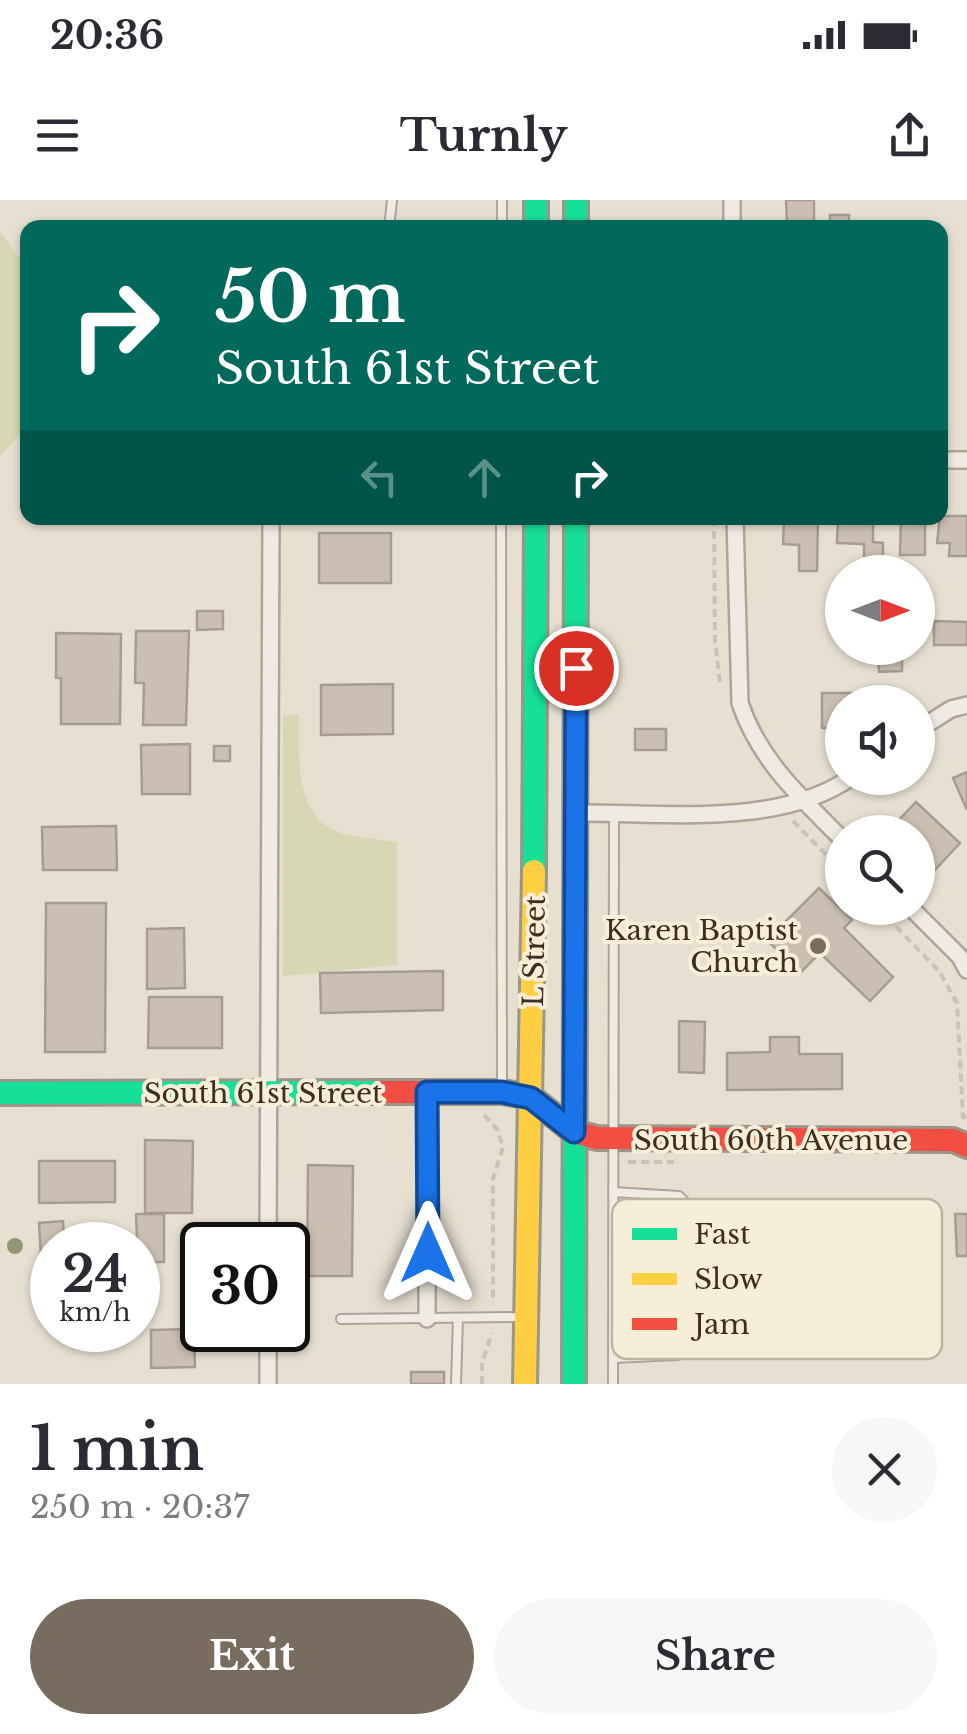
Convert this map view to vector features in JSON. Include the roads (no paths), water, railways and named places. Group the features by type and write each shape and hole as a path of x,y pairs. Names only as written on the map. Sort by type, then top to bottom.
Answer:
{"main road":[{"name":"L Street","path":"525,1384 536,525"},
{"name":"L Street","path":"574,1384 576,525"},
{"name":"South 61st Street","path":"0,1093 502,1092 531,1098 574,1132"},
{"name":"South 60th Avenue","path":"574,1132 614,1140 953,1140 967,1146"}],"street":[{"path":"268,1222 271,525"},
{"path":"735,525 740,703 759,746 779,774 825,823"},
{"path":"935,719 950,709 967,705"},
{"path":"576,813 749,812 805,802 825,791"},
{"path":"927,925 960,957 967,970"},
{"path":"427,1092 428,1318"},
{"path":"268,1352 268,1384"}],"lane":[{"path":"501,525 502,1092"},
{"path":"614,813 614,1199"},
{"path":"614,1192 682,1199"},
{"path":"342,1319 526,1317"},
{"path":"456,1384 458,1318"}],"place":[{"name":"Karen Baptist Church","path":"818,946"}]}
